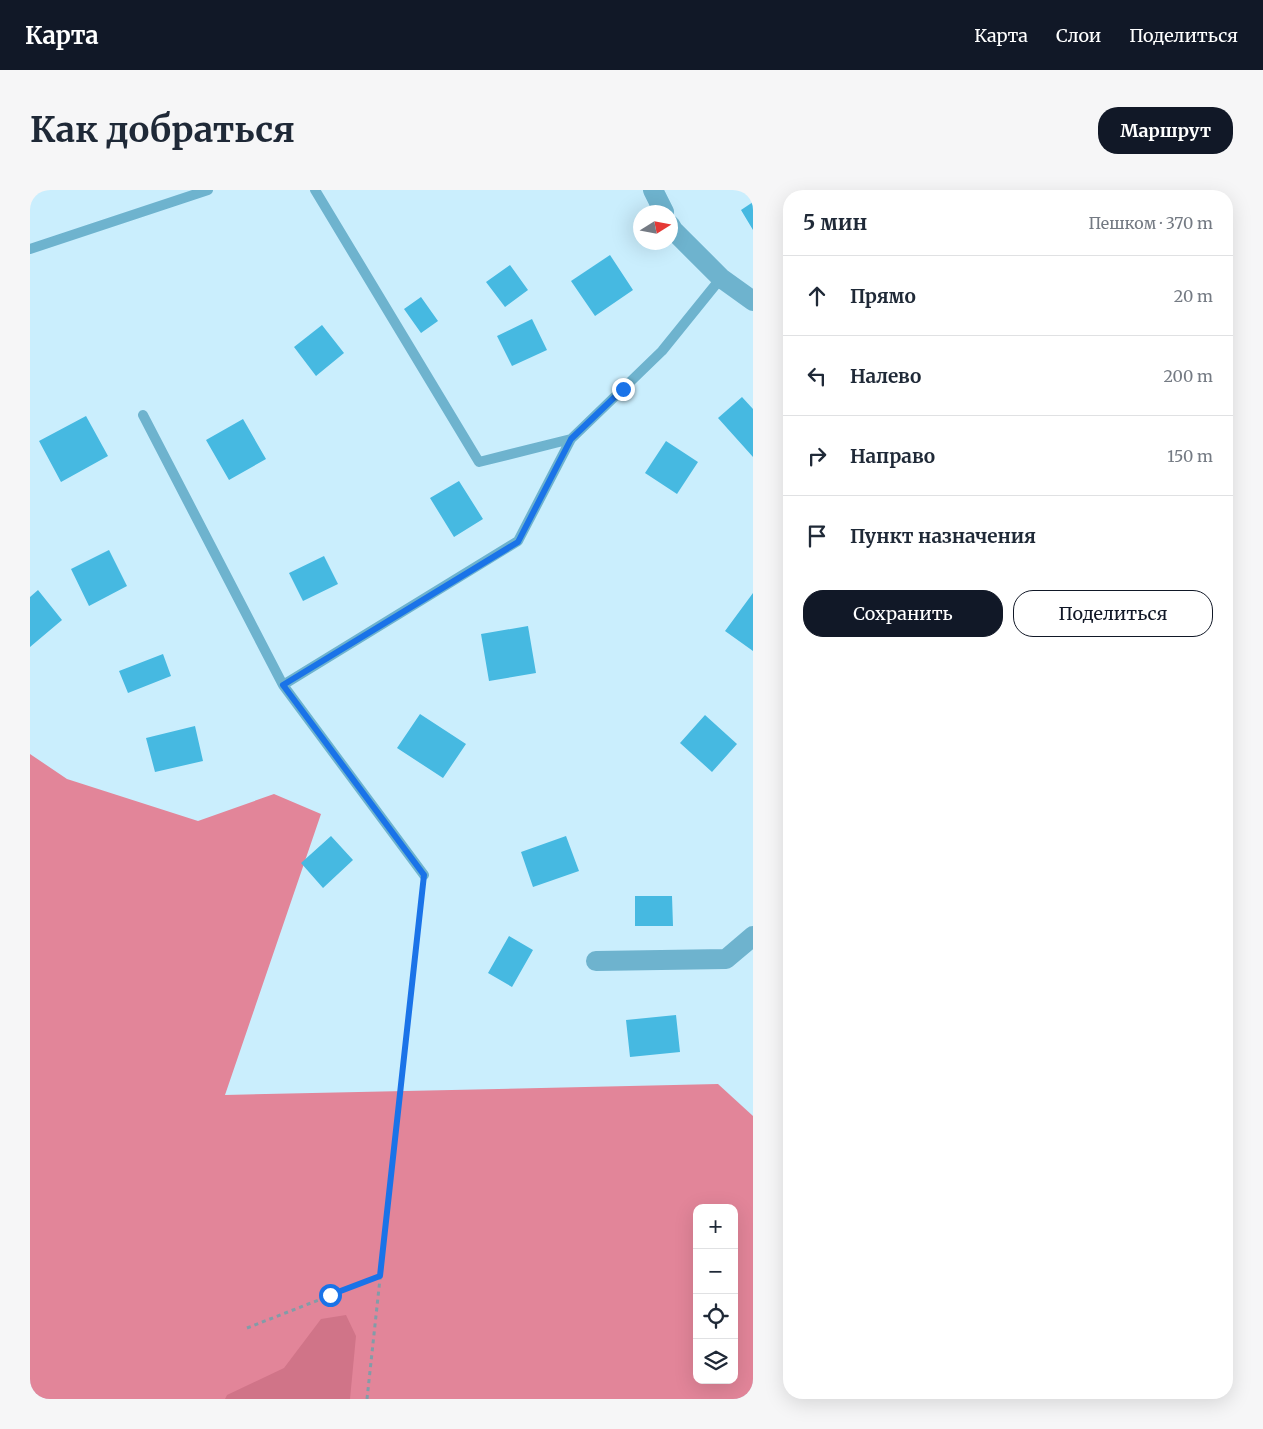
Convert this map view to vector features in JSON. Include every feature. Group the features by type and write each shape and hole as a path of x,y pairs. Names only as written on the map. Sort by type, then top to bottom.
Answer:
{"street":[{"path":"652,190 660,205"},
{"path":"678,235 728,283 753,302"},
{"path":"728,283 753,279"},
{"path":"596,961 726,960 753,936"}],"lane":[{"path":"30,249 208,190"},
{"path":"315,190 479,462 571,439"},
{"path":"283,685 518,542 571,439 662,351 728,283"},
{"path":"143,415 283,685 424,875"}],"path":[{"path":"367,1399 424,875"},
{"path":"246,1328 380,1276"}],"shaded area":[{"path":"30,754 67,779 198,821 274,794 321,814 225,1095 718,1084 753,1116 753,1399 30,1399"},
{"path":"346,1315 356,1336 350,1399 225,1399 227,1395 284,1368 321,1319"}],"building":[{"path":"753,202 753,230 741,210"},
{"path":"610,255 633,290 595,316 571,281"},
{"path":"510,265 528,290 505,307 486,282"},
{"path":"421,297 438,321 421,333 404,309"},
{"path":"532,319 547,350 512,366 497,336"},
{"path":"322,325 344,353 316,376 294,347"},
{"path":"742,397 753,409 753,457 718,418"},
{"path":"86,416 108,456 61,482 39,441"},
{"path":"243,419 266,459 229,480 206,440"},
{"path":"666,441 698,462 677,494 645,473"},
{"path":"459,481 483,519 454,537 430,498"},
{"path":"109,550 127,586 89,606 71,569"},
{"path":"324,556 338,584 303,601 289,573"},
{"path":"38,590 62,620 30,647 30,597"},
{"path":"753,593 753,651 725,631"},
{"path":"528,626 536,673 489,681 481,634"},
{"path":"163,654 171,676 128,693 119,671"},
{"path":"420,714 466,744 443,778 397,748"},
{"path":"705,715 737,744 712,772 680,743"},
{"path":"195,726 203,761 155,772 146,738"},
{"path":"331,836 353,860 323,888 301,863"},
{"path":"566,836 579,871 533,887 521,852"},
{"path":"635,896 672,896 673,926 635,926"},
{"path":"509,936 533,950 512,987 488,973"},
{"path":"676,1015 680,1052 630,1057 626,1020"}],"route":[{"path":"330,1295 380,1276 424,875 283,685 518,542 571,439 623,389"}]}
